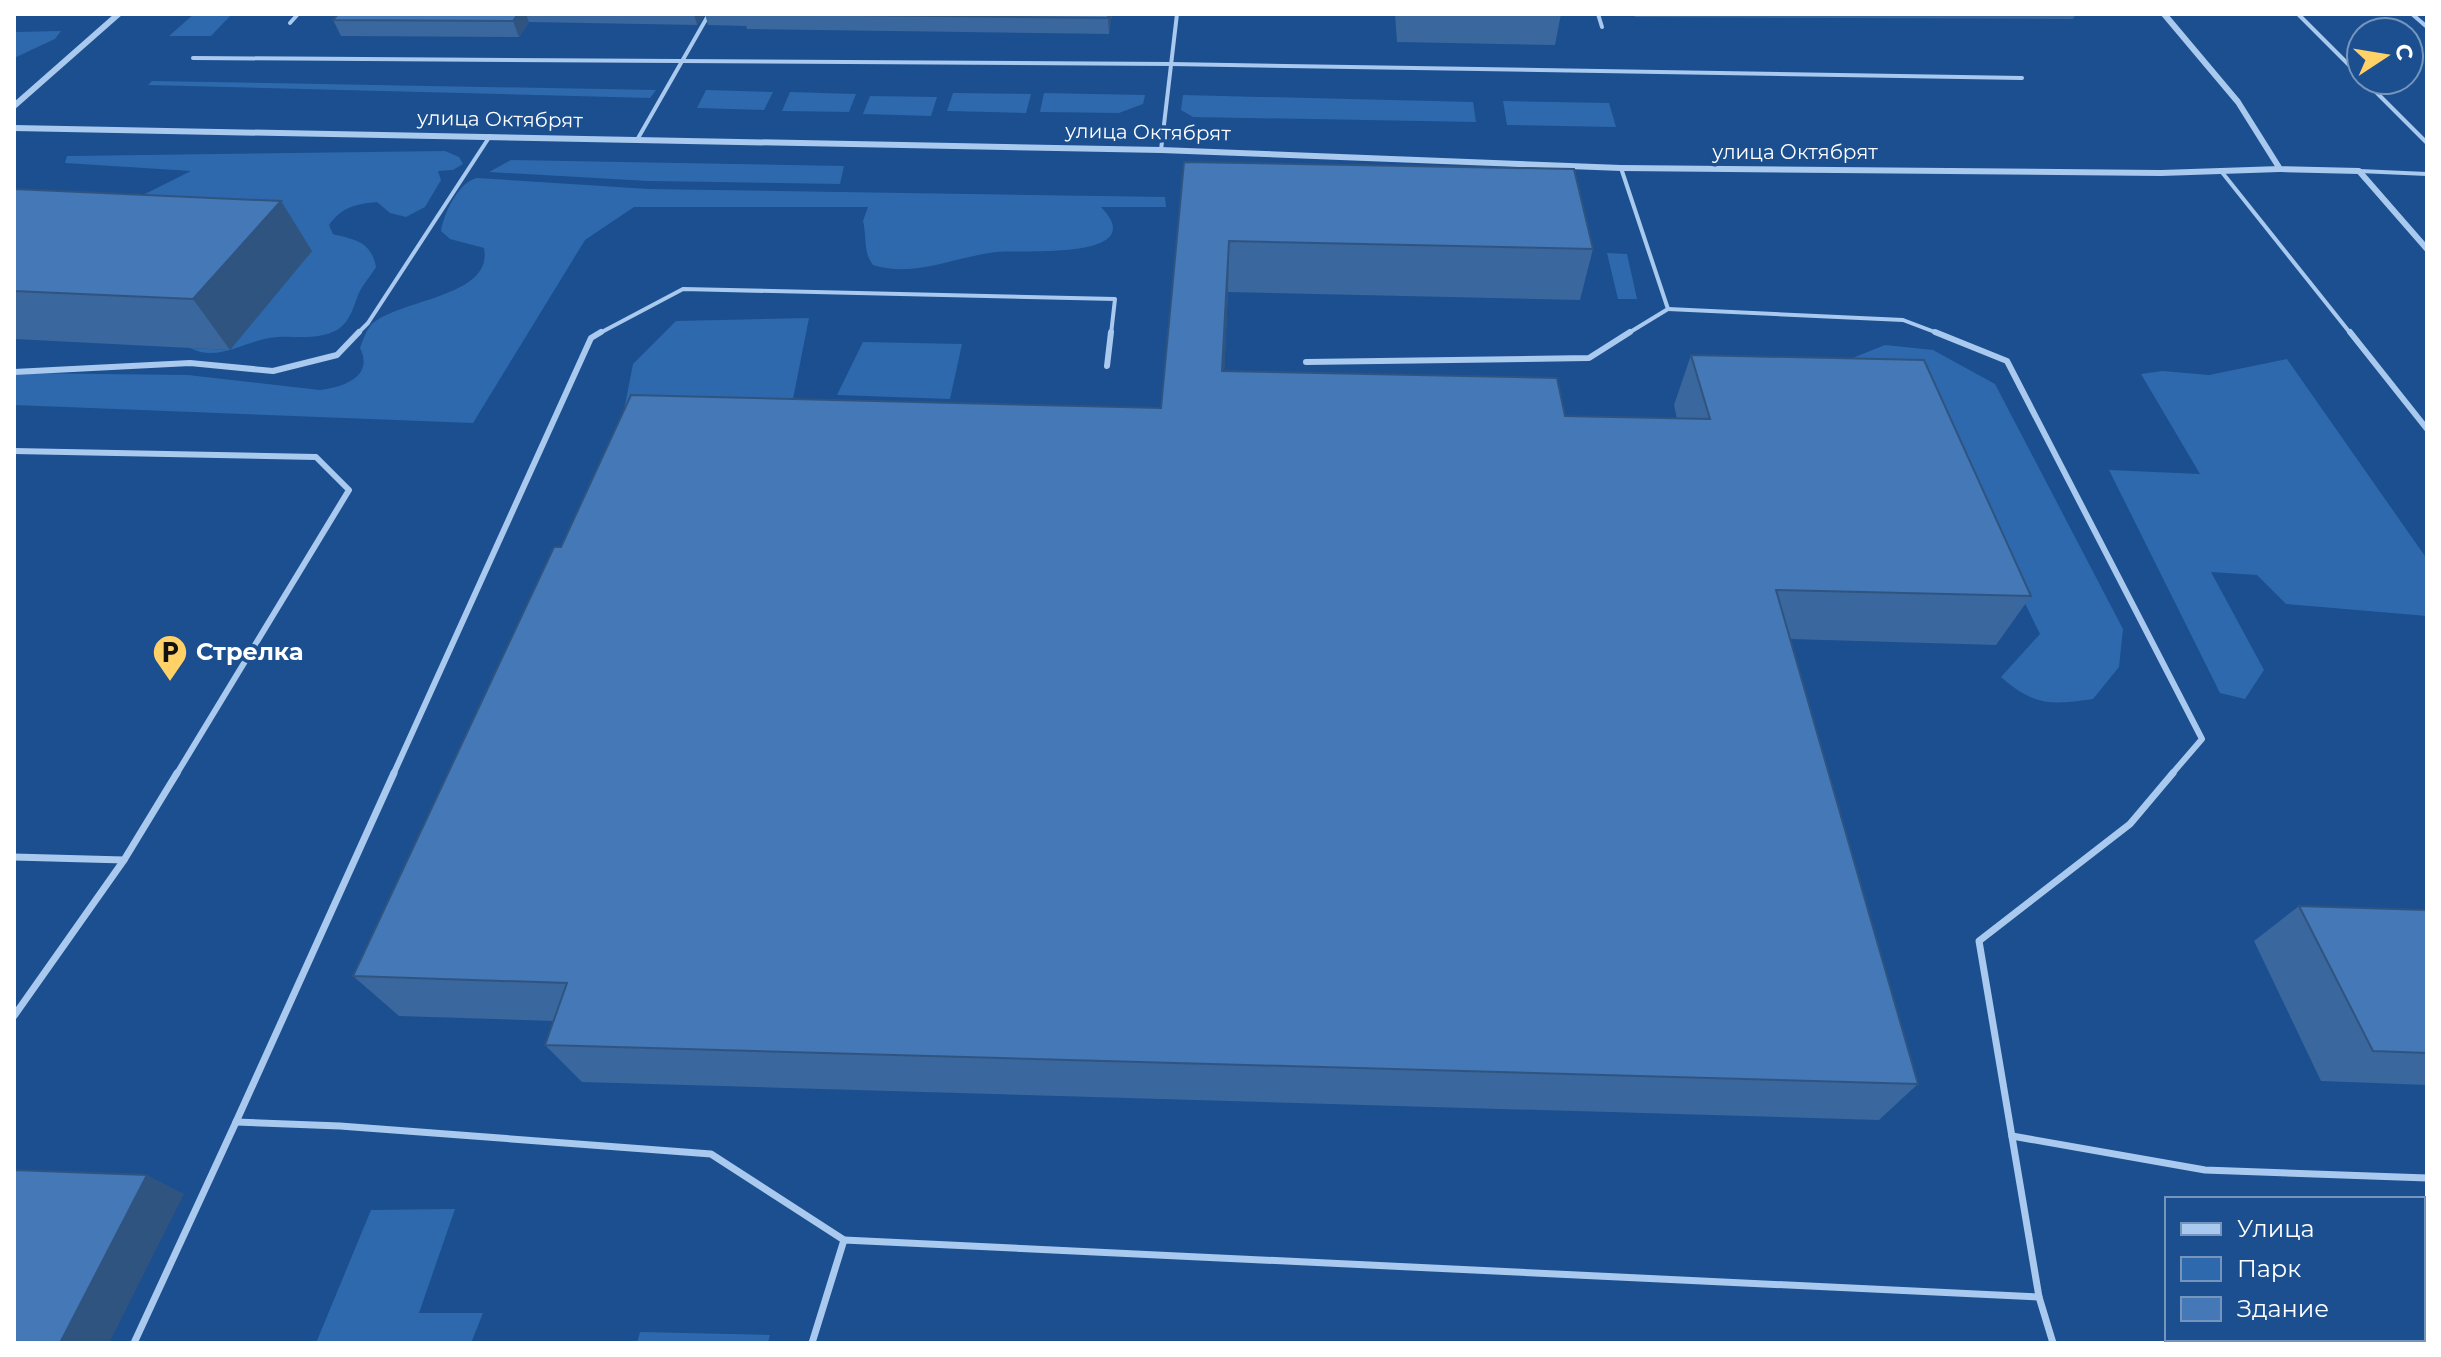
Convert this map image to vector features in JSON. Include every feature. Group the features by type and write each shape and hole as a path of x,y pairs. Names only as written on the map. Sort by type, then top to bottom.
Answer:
{"street":[{"path":"14,107 119,14"},
{"path":"2164,14 2238,102 2280,169 2359,171 2427,249"},
{"name":"улица Октябрят","path":"14,128 1161,150 1621,168 2280,169"}],"lane":[{"path":"290,23 298,14"},
{"path":"637,140 709,14"},
{"path":"1161,150 1177,14"},
{"path":"1598,14 1602,27"},
{"path":"2298,14 2345,60"},
{"path":"2412,14 2427,27"},
{"path":"193,58 1171,64 2022,78"},
{"path":"2381,96 2427,143"},
{"path":"14,372 190,363 273,371 337,355 368,323 490,136"},
{"path":"1621,168 1668,309"},
{"path":"2221,171 2427,429"},
{"path":"2359,171 2427,174"},
{"path":"134,1343 591,338 683,289 1115,299 1107,366"},
{"path":"1306,362 1589,358 1668,309 1903,320 2007,361 2202,739 2130,824 1979,941 2039,1297 2053,1343"},
{"path":"14,451 316,457 349,490 124,860 14,1016"},
{"path":"14,857 124,860"},
{"path":"236,1122 340,1126 711,1154 844,1240 2039,1297"},
{"path":"2012,1136 2205,1170 2427,1178"},
{"path":"812,1343 844,1240"}],"green space":[{"path":"194,14 232,14 211,36 169,36"},
{"path":"61,31 55,39 14,58 14,32"},
{"path":"152,81 656,90 650,98 148,85"},
{"path":"706,90 773,92 764,110 697,108"},
{"path":"790,92 856,94 849,112 782,111"},
{"path":"953,93 1031,94 1026,113 947,111"},
{"path":"1044,93 1145,95 1143,104 1119,113 1040,112"},
{"path":"1183,95 1473,102 1476,122 1193,117 1181,110"},
{"path":"870,96 937,97 931,116 863,114"},
{"path":"1503,101 1609,103 1616,127 1507,125"},
{"path":"445,151 459,157 463,164 453,170 438,171 441,180 425,207 406,217 390,213 377,202 350,208 329,225 333,234 355,240 366,247 376,267 342,326 320,336 269,338 230,350 312,251 75,229 191,171 65,163 67,156"},
{"path":"511,160 844,166 840,184 648,181 489,172"},
{"path":"477,178 649,189 1165,197 1166,207 1101,207 1112,225 1109,237 1096,245 1051,251 996,252 904,269 873,265 870,260 863,221 868,207 634,207 585,240 473,423 14,405 14,373 188,375 320,390 347,383 360,373 363,366 360,348 371,325 383,316 459,287 474,277 483,265 484,248 450,239 441,231 458,192"},
{"path":"1607,253 1627,254 1637,299 1618,299"},
{"path":"809,318 790,414 624,410 633,364 676,321"},
{"path":"863,342 962,344 950,399 837,395"},
{"path":"1885,345 1933,350 1995,384 2123,629 2119,667 2093,699 2044,701 2023,694 2001,677 2040,634 1925,399 1845,361"},
{"path":"190,348 230,350 210,353"},
{"path":"2287,359 2427,559 2427,616 2286,604 2257,575 2211,572 2264,670 2245,699 2220,693 2109,470 2200,474 2141,374 2162,371 2209,375"},
{"path":"455,1209 419,1313 483,1313 471,1343 316,1343 371,1210"},
{"path":"640,1332 770,1335 768,1343 637,1343"}],"building":[{"path":"338,14 518,14 513,21 333,20"},
{"path":"777,14 1108,14 1108,18"},
{"path":"1184,162 1574,169 1593,249 1229,241 1222,371 1557,378 1565,416 1710,419 1691,355 1924,360 2031,596 1776,590 1918,1084 545,1045 567,983 353,976 554,547 561,547 631,395 1161,408"},
{"path":"14,189 281,201 193,299 14,291"},
{"path":"2299,906 2427,910 2427,1053 2373,1051"},
{"path":"14,1170 147,1175 60,1343 14,1343"}],"place":[{"name":"Стрелка","path":"170,683"}]}
